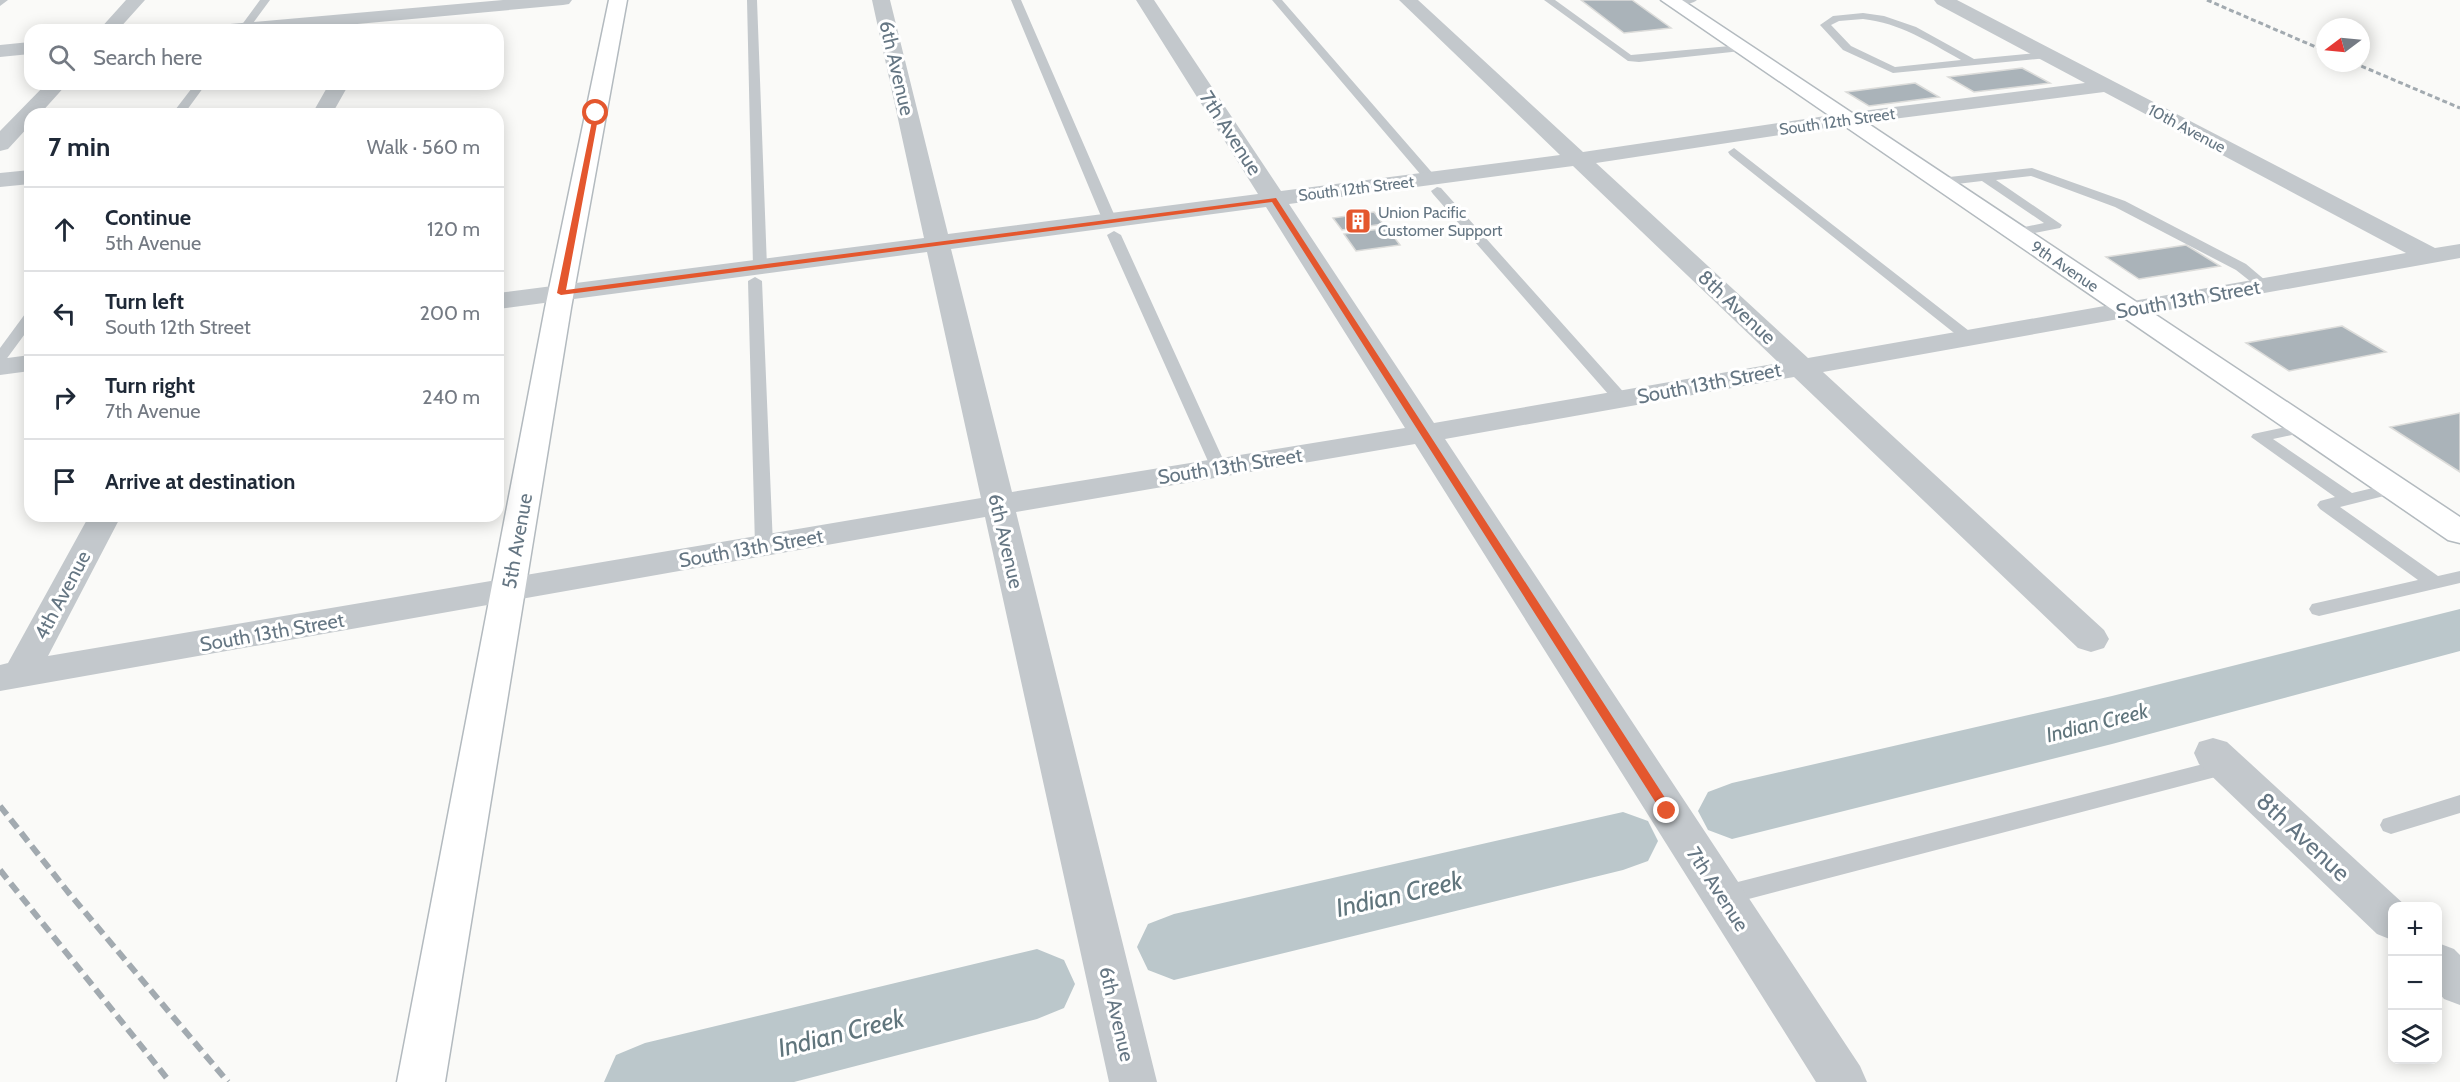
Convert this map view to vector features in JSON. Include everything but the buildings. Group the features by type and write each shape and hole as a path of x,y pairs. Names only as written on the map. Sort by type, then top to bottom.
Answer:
{"street":[{"path":"114,24 136,0"},
{"path":"372,23 385,0"},
{"path":"353,24 563,0"},
{"name":"5th Avenue","path":"421,1081 560,301 618,0"},
{"name":"6th Avenue","path":"881,0 1133,1082"},
{"name":"7th Avenue","path":"1145,0 1844,1082"},
{"name":"8th Avenue","path":"1408,0 2091,639"},
{"name":"10th Avenue","path":"1943,0 2431,256"},
{"name":"9th Avenue","path":"1678,1 1741,48 2460,532"},
{"path":"0,51 24,49"},
{"name":"South 12th Street","path":"1584,165 1846,119 2107,86"},
{"path":"34,108 51,90"},
{"path":"325,108 336,90"},
{"path":"0,144 24,119"},
{"path":"504,315 560,301 1584,165 1734,152 1870,135"},
{"path":"0,180 24,178"},
{"name":"South 13th Street","path":"10,676 998,505 1622,400 1800,366 2460,251"},
{"path":"504,301 560,301"},
{"path":"0,366 24,364"},
{"name":"4th Avenue","path":"10,676 101,522"},
{"name":"8th Avenue","path":"2220,759 2388,917"},
{"path":"2442,967 2460,984"}],"lane":[{"path":"244,24 265,0"},
{"path":"752,0 764,546"},
{"path":"1016,0 1112,228 1219,468"},
{"path":"1277,0 1434,185 1622,400"},
{"path":"1549,0 1628,58 1639,59 1741,48"},
{"path":"1973,63 1905,24 1888,18 1856,15 1831,19 1825,26 1847,48 1893,70 1973,63 2048,55"},
{"path":"183,108 196,90"},
{"path":"1734,152 1968,337"},
{"path":"1940,182 2032,172 2110,200 2241,267 2265,286"},
{"path":"1984,177 2055,225 2015,233"},
{"path":"0,358 24,325"},
{"path":"2304,428 2259,437 2349,499"},
{"path":"2394,488 2326,505 2435,583"},
{"path":"2319,609 2460,577"},
{"path":"1722,896 2220,759"},
{"path":"2391,825 2460,804"}],"waterway":[{"name":"Indian Creek","path":"1732,811 2112,720 2460,630"},
{"name":"Indian Creek","path":"1174,947 1623,841"},
{"name":"Indian Creek","path":"645,1082 1037,984"}],"railway":[{"path":"2207,0 2316,47"},
{"path":"2370,70 2460,108"},
{"path":"0,806 68,892 228,1082"},
{"path":"0,870 170,1082"}],"place":[{"name":"Union Pacific Customer Support","path":"1358,221"}],"route":[{"path":"596,113 561,293 1274,199 1667,811"}]}
